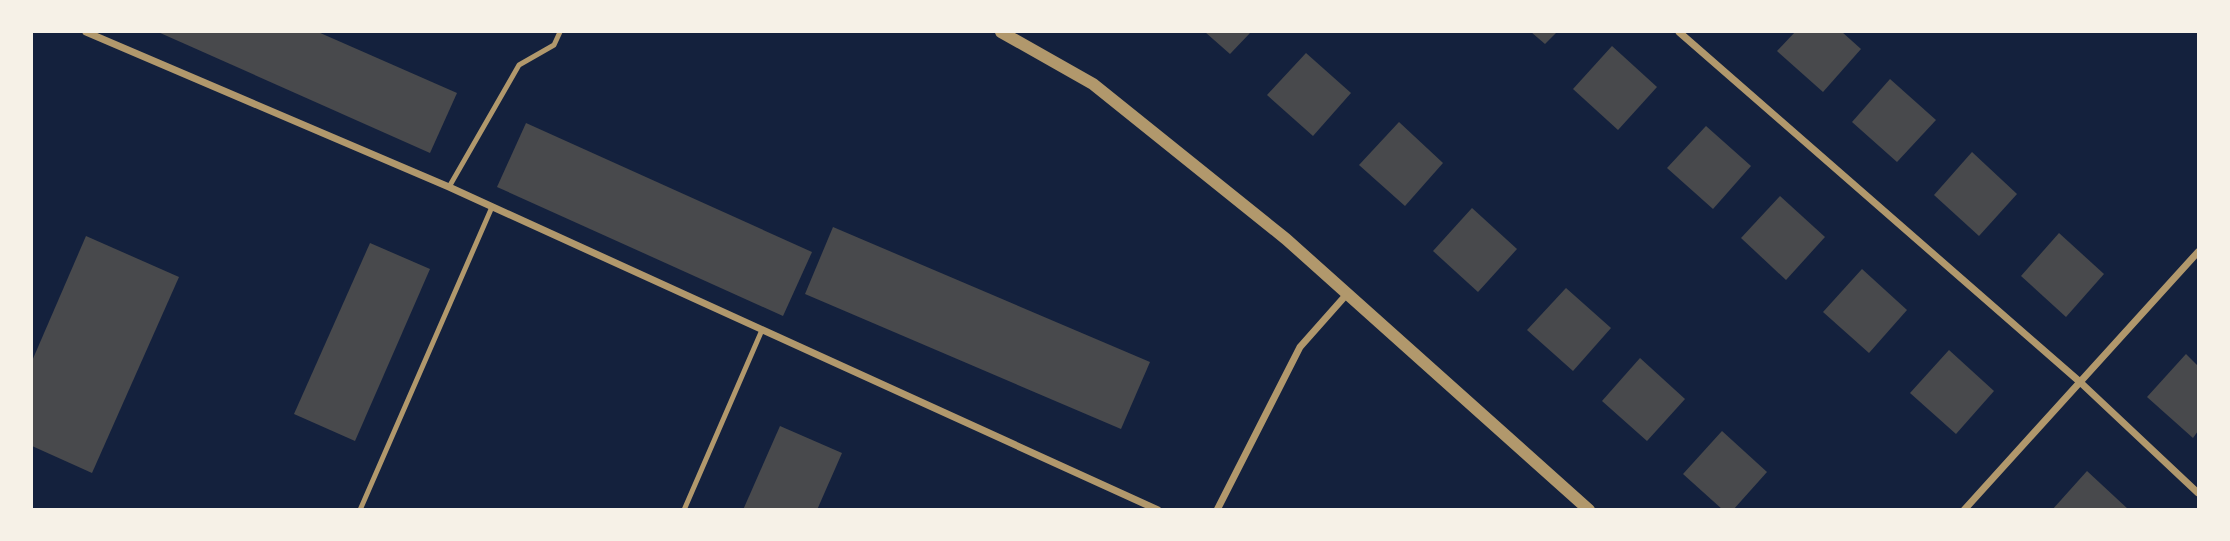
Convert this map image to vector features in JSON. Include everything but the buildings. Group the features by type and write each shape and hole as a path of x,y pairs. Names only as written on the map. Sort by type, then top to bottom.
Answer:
{"street":[{"path":"86,32 449,187 1158,509"},
{"path":"1000,32 1093,84 1286,239 1589,509"},
{"path":"1679,32 2080,382 2199,493"},
{"path":"1964,509 2199,252"},
{"path":"1217,509 1300,347 1348,294"}],"lane":[{"path":"449,187 519,65 554,45 560,32"},
{"path":"360,509 492,207"},
{"path":"684,509 762,330"}]}
